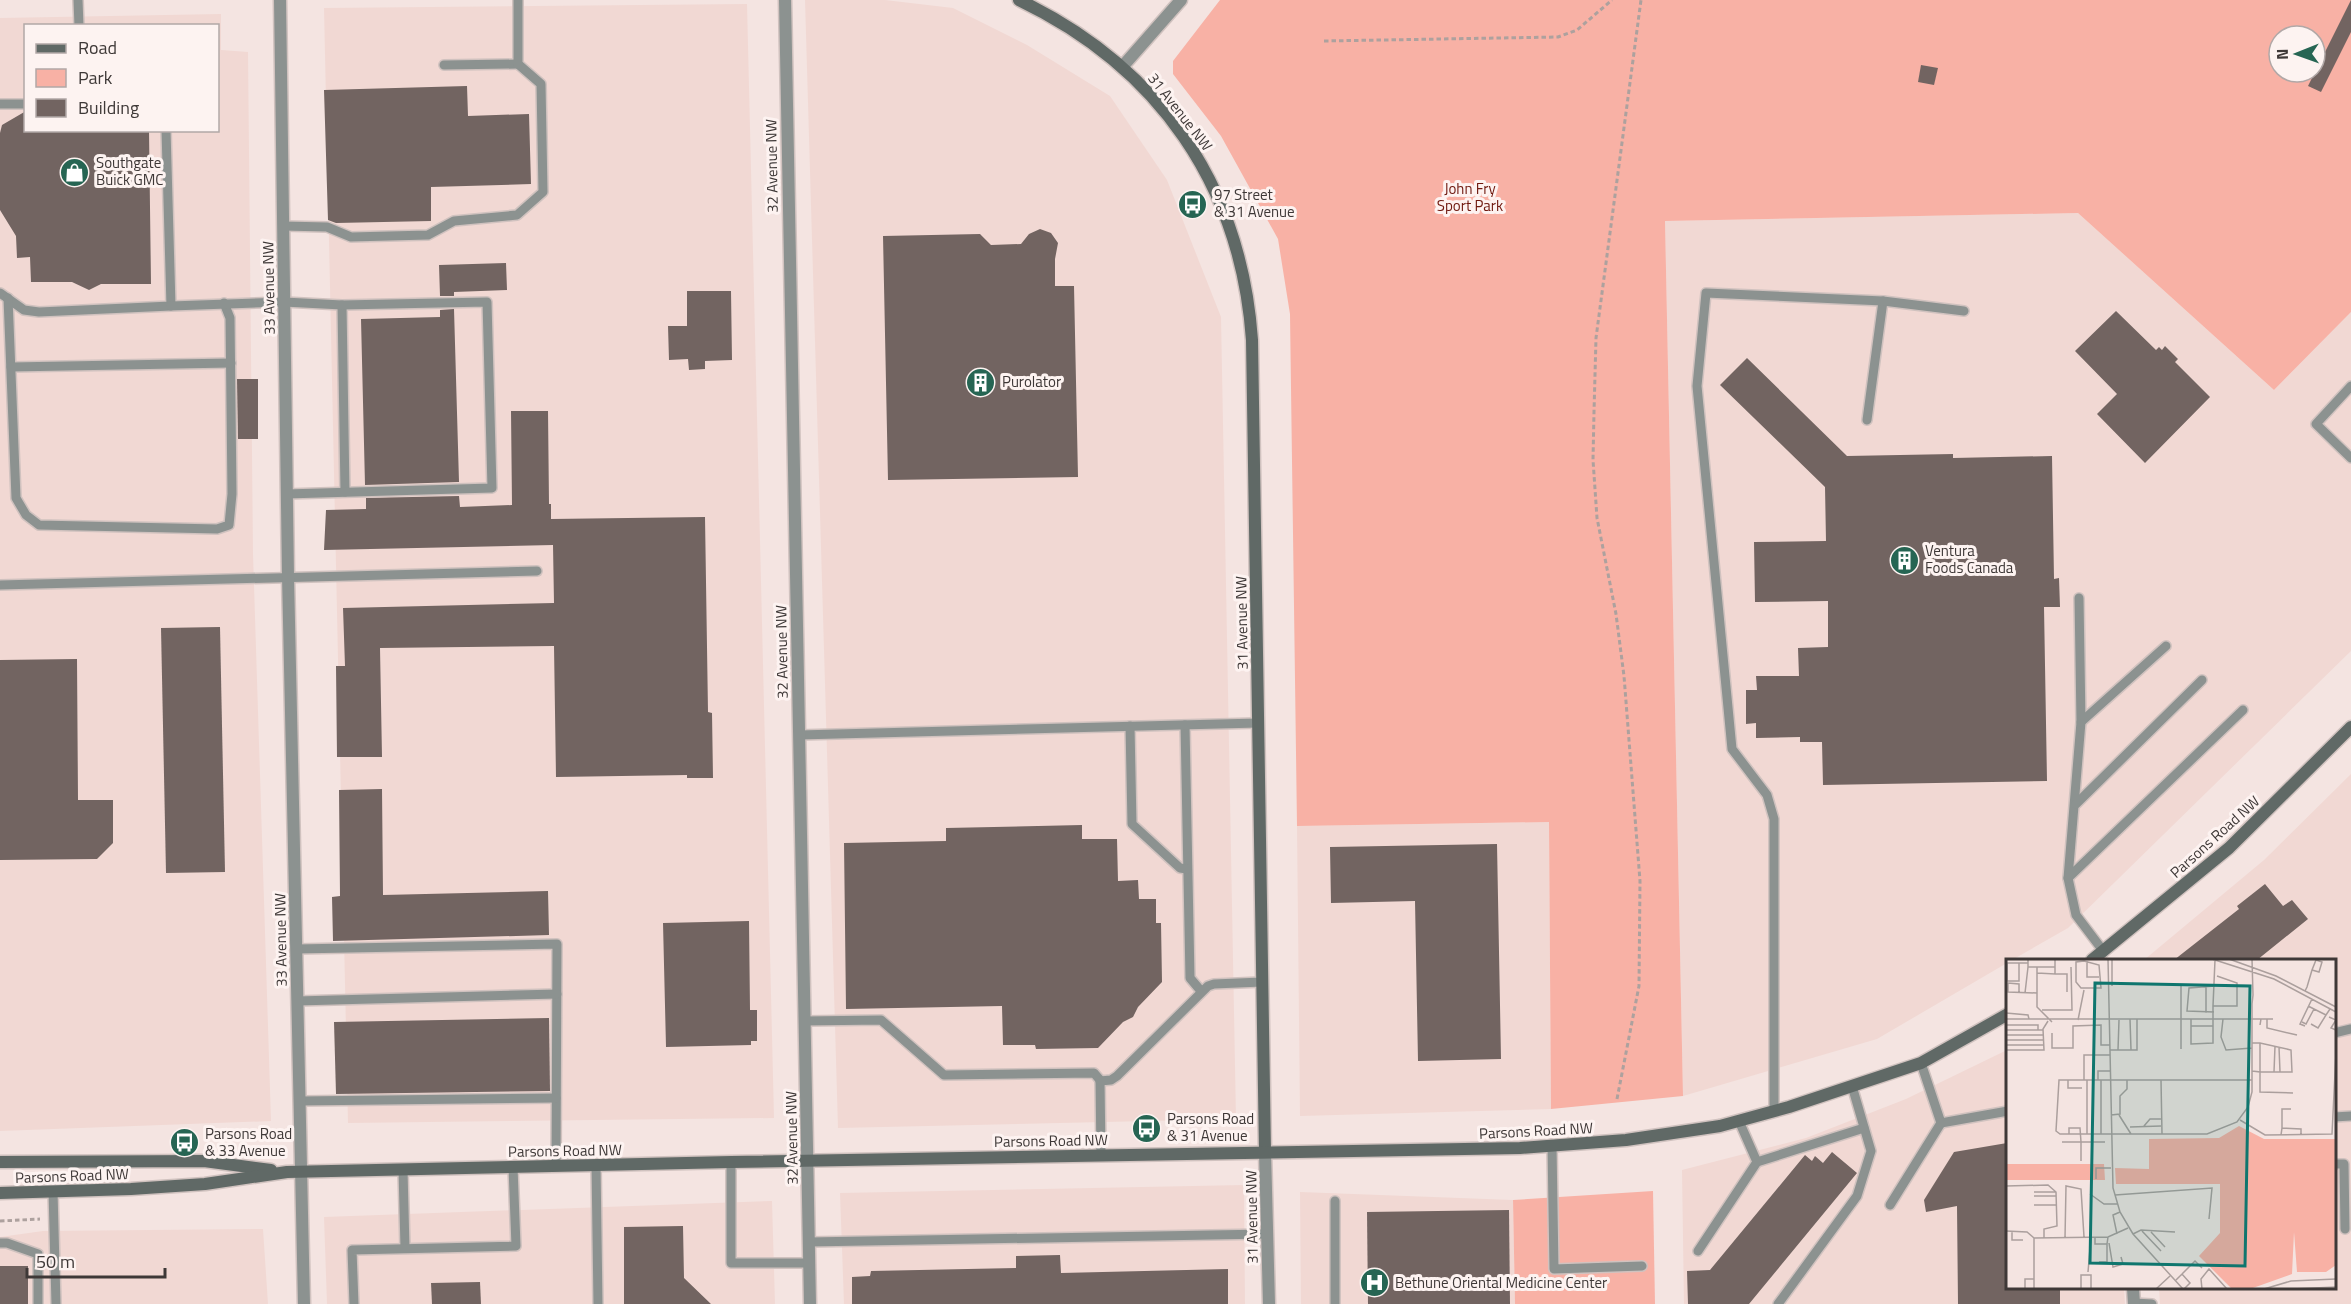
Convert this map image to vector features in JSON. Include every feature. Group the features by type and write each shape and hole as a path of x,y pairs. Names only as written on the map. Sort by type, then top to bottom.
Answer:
{"main road":[{"name":"31 Avenue NW","path":"1019,0 1067,25 1123,66 1152,96 1201,161 1225,218 1244,275 1250,306 1252,340 1265,1152"},
{"name":"Parsons Road NW","path":"2094,959 2229,848 2351,727"},
{"name":"Parsons Road NW","path":"0,1162 204,1161 301,1172 1552,1146 1672,1134 1738,1121 1774,1111 1921,1063 2006,1015"},
{"name":"Parsons Road NW","path":"0,1193 194,1185 287,1172"}],"street":[{"name":"33 Avenue NW","path":"280,0 286,494 304,1304"},
{"name":"32 Avenue NW","path":"785,0 810,1304"},
{"path":"1123,66 1181,0"},
{"name":"31 Avenue NW","path":"1265,1152 1269,1304"},
{"path":"2133,1289 2134,1304"}],"lane":[{"path":"78,0 79,24"},
{"path":"518,0 518,64"},
{"path":"283,226 327,227 351,237 428,235 454,221 517,215 543,192 541,84 518,64 444,65"},
{"path":"0,104 24,104"},
{"path":"166,132 171,306"},
{"path":"1774,1111 1774,819 1767,795 1732,750 1697,386 1706,293 1883,301 1964,311"},
{"path":"4,295 24,310 39,312 224,303 284,302 342,305 487,302 492,488 286,494"},
{"path":"4,295 11,367 16,498 26,515 39,525 217,529 229,525 232,494 230,318 224,303"},
{"path":"1866,420 1883,301"},
{"path":"342,305 345,492"},
{"path":"11,367 231,363"},
{"path":"2351,386 2316,424 2351,458"},
{"path":"0,585 537,571"},
{"path":"2079,598 2081,722 2076,804 2068,878 2076,915 2104,952"},
{"path":"2081,722 2166,646"},
{"path":"2076,804 2202,680"},
{"path":"2068,878 2242,710"},
{"path":"799,735 1258,723"},
{"path":"1185,725 1190,978 1201,991"},
{"path":"1130,726 1132,824 1180,867 1187,869"},
{"path":"296,949 557,944 556,1166"},
{"path":"1100,1081 1111,1080 1117,1076 1201,991 1214,984 1262,982"},
{"path":"297,1001 557,994"},
{"path":"804,1021 881,1020 944,1076 1089,1072 1098,1075 1101,1155"},
{"path":"2336,1033 2351,1029"},
{"path":"1921,1063 1941,1123"},
{"path":"1778,1304 1857,1196 1871,1151 1852,1086"},
{"path":"300,1101 556,1098"},
{"path":"1890,1205 1941,1123 2006,1111"},
{"path":"2336,1118 2351,1116"},
{"path":"1738,1121 1756,1162"},
{"path":"1698,1251 1756,1162 1864,1128"},
{"path":"1552,1146 1554,1269 1642,1266"},
{"path":"730,1162 731,1263 809,1263"},
{"path":"2336,1164 2344,1164 2345,1229"},
{"path":"596,1165 598,1304"},
{"path":"354,1304 352,1250 516,1246 513,1167"},
{"path":"403,1170 405,1248"},
{"path":"53,1191 56,1304"},
{"path":"1335,1201 1335,1304"},
{"path":"809,1242 1267,1234"},
{"path":"0,1243 7,1243 38,1254 38,1304"},
{"path":"2134,1304 2152,1304"}],"path":[{"path":"1324,41 1558,37 1577,30 1612,0"},
{"path":"1617,1099 1639,986 1640,881 1624,676 1616,614 1597,518 1593,460 1594,412 1596,338 1641,0"},
{"path":"0,1221 54,1219"}],"shaded area":[{"path":"805,0 885,0 953,8 1027,45 1110,96 1167,180 1221,317 1236,1119 838,1128"},
{"path":"747,4 774,1118 348,1123 324,8"},
{"path":"221,14 221,50 248,52 253,554 271,1121 0,1131 0,18"},
{"path":"2078,213 2274,390 2351,312 2351,651 2068,928 2014,959 2006,959 2006,964 1877,1039 1683,1096 1665,221"},
{"path":"2351,774 2351,1304 2160,1304 2159,1289 2336,1289 2336,959 2145,959 2264,860"},
{"path":"1549,822 1551,1109 1300,1116 1297,826"},
{"path":"2006,1050 2006,1289 2124,1289 2125,1304 1684,1304 1682,1170 1806,1138 1906,1099"},
{"path":"1244,1185 1245,1304 844,1304 840,1193"},
{"path":"1300,1192 1513,1200 1515,1304 1301,1304"},
{"path":"772,1201 775,1304 327,1304 324,1217"},
{"path":"263,1229 268,1304 0,1304 0,1237 43,1231"}],"green space":[{"name":"John Fry Sport Park","path":"1220,0 2351,0 2351,312 2274,390 2078,213 1665,221 1683,1096 1551,1109 1549,822 1297,826 1290,314 1278,239 1221,136 1173,74 1173,61"},
{"path":"1653,1191 1655,1304 1515,1304 1513,1200"}],"building":[{"path":"2351,0 2351,32 2327,80 2327,48"},
{"path":"1921,65 1938,68 1934,85 1918,82"},
{"path":"2309,84 2325,84 2321,92 2308,86"},
{"path":"467,86 468,116 529,114 531,184 431,187 431,221 336,223 328,220 324,90"},
{"name":"Southgate Buick GMC","path":"24,112 24,132 149,132 151,284 101,284 89,290 72,282 31,282 30,257 17,258 16,236 0,210 0,133 2,125"},
{"name":"Purolator","path":"1040,229 1051,233 1058,243 1055,259 1055,286 1074,286 1078,477 888,480 883,236 980,234 991,245 1021,244 1029,234"},
{"path":"506,263 507,290 454,292 454,296 440,296 439,265"},
{"path":"687,291 731,291 732,360 705,361 705,369 689,370 688,359 669,360 668,326 687,326"},
{"path":"454,309 459,482 365,485 361,319 440,317 440,310"},
{"path":"2116,311 2156,350 2159,347 2162,350 2165,346 2178,359 2175,362 2210,397 2145,463 2097,414 2117,394 2075,351"},
{"name":"Ventura Foods Canada","path":"1747,358 1847,456 1953,454 1953,458 2052,456 2054,579 2059,578 2060,607 2044,607 2047,781 1823,785 1822,742 1800,742 1800,737 1756,738 1756,723 1746,724 1746,690 1757,690 1756,676 1799,676 1798,648 1828,647 1828,601 1755,602 1754,542 1826,541 1825,487 1720,385"},
{"path":"237,379 258,379 258,439 238,439"},
{"path":"511,411 548,411 551,519 705,517 708,712 712,713 713,778 687,778 687,775 556,777 554,646 380,648 382,757 337,757 336,666 345,666 343,608 554,603 553,545 324,550 326,510 366,509 366,498 459,496 460,507 512,505"},
{"path":"220,627 225,872 166,873 161,628"},
{"path":"77,659 78,800 113,800 113,843 97,859 0,860 0,660"},
{"path":"382,789 383,895 548,891 549,935 333,941 332,897 340,896 339,790"},
{"path":"1082,825 1082,839 1117,839 1118,881 1138,880 1139,899 1156,899 1156,923 1161,923 1162,982 1138,1007 1133,1017 1123,1022 1098,1048 1036,1049 1035,1045 1003,1045 1002,1006 846,1009 844,843 946,841 946,828"},
{"path":"1497,844 1501,1059 1418,1061 1415,901 1331,903 1330,847"},
{"path":"2265,884 2283,906 2292,900 2308,919 2258,959 2175,959 2239,909 2237,906"},
{"path":"749,921 750,1010 757,1010 757,1041 751,1041 751,1045 666,1047 663,923"},
{"path":"549,1018 550,1091 336,1094 334,1022"},
{"path":"2006,1143 2006,1289 2060,1289 2060,1304 1958,1304 1957,1206 1926,1212 1924,1200 1954,1152"},
{"path":"1832,1152 1857,1173 1749,1304 1688,1304 1687,1271 1710,1270 1805,1155 1812,1161 1815,1156 1823,1163"},
{"path":"1509,1210 1510,1304 1368,1304 1367,1212"},
{"path":"683,1226 684,1278 711,1304 624,1304 624,1227"},
{"path":"1060,1255 1061,1273 1228,1269 1228,1304 852,1304 852,1277 870,1276 871,1271 1016,1268 1016,1256"},
{"path":"0,1266 28,1266 28,1304 0,1304"},
{"path":"480,1282 481,1304 432,1304 431,1283"}],"place":[{"name":"Southgate Buick GMC","path":"75,172"},
{"name":"97 Street & 31 Avenue","path":"1193,204"},
{"name":"Purolator","path":"981,382"},
{"name":"Ventura Foods Canada","path":"1904,560"},
{"name":"Parsons Road & 31 Avenue","path":"1146,1128"},
{"name":"Parsons Road & 33 Avenue","path":"184,1143"},
{"name":"Bethune Oriental Medicine Center","path":"1374,1283"}]}
